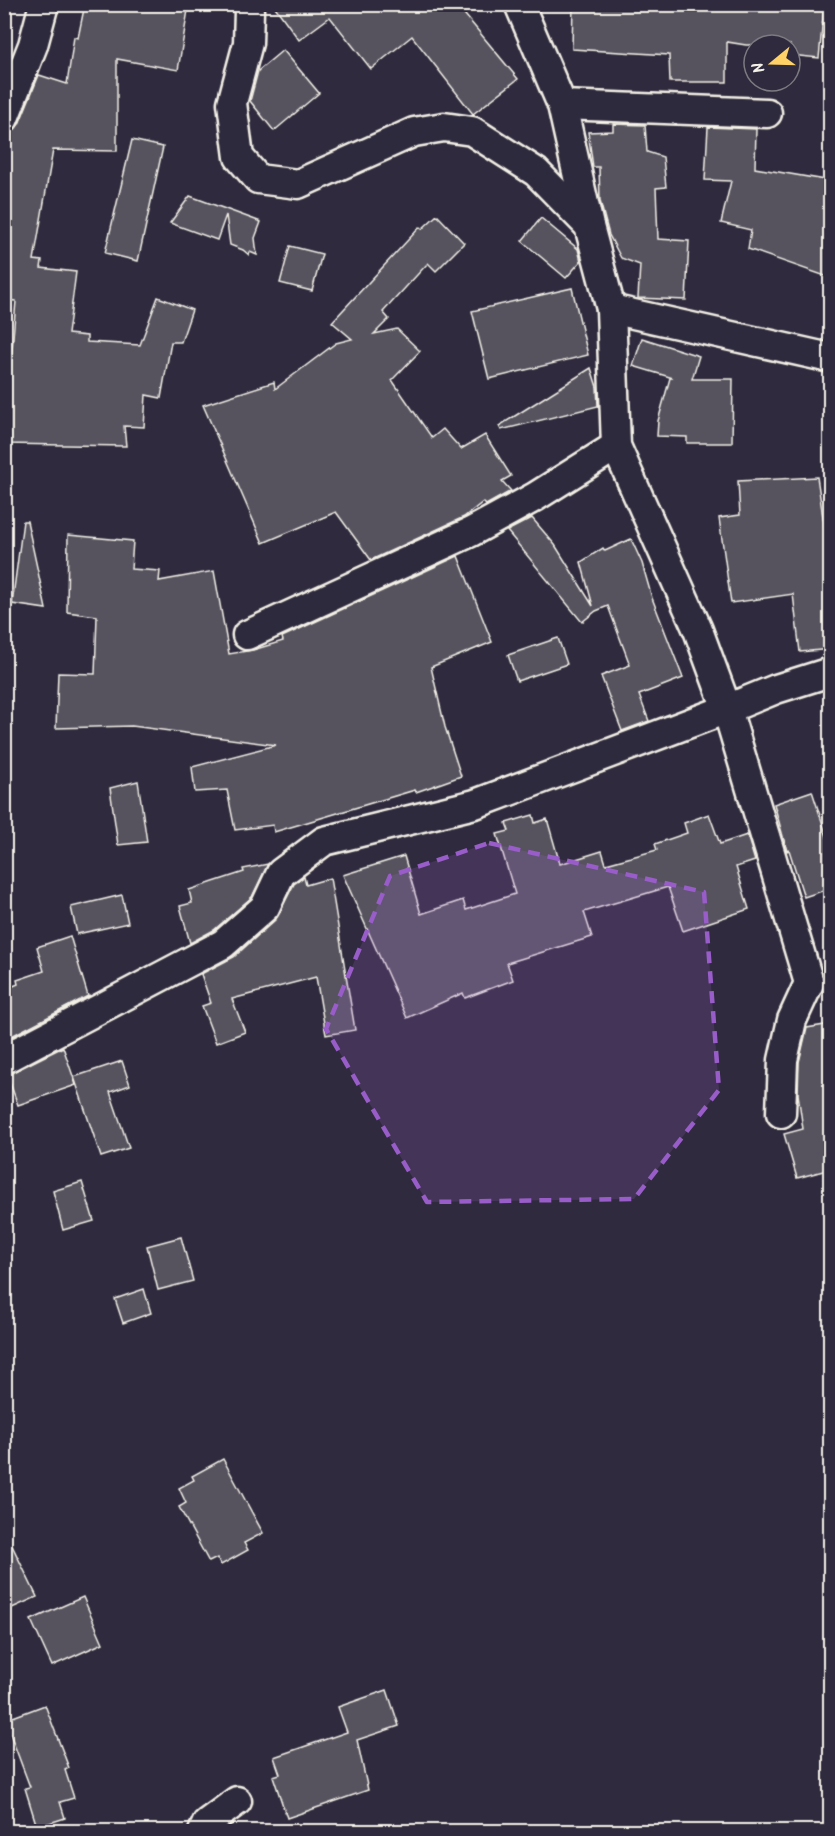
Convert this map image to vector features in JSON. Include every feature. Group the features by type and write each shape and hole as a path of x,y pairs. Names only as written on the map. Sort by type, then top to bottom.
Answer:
{"street":[{"path":"4,118 33,45 44,4"},
{"path":"247,4 249,11 248,43 232,103 239,157 258,179 298,184 414,132 444,127 472,131 536,172 590,226"},
{"path":"519,4 562,105 611,309 616,446 698,630 820,983 792,1020 783,1059 781,1113"},
{"path":"562,105 767,113"},
{"path":"611,309 831,358"},
{"path":"247,635 471,532 535,497 616,446"},
{"path":"4,1059 223,944 265,907 281,873 324,841 475,804 776,689 831,672"},
{"path":"203,1832 207,1823 237,1801"}],"highlighted area":[{"path":"489,843 704,892 719,1090 634,1199 427,1202 326,1029 390,876"}],"building":[{"path":"85,4 189,4 178,70 117,59 117,151 53,150 34,260 42,261 41,268 76,272 68,334 87,336 87,342 140,345 158,297 192,310 181,342 171,342 161,398 146,395 144,427 124,426 126,446 4,444 4,398 8,398 16,301 4,300 4,155 12,132 19,124 39,75 67,84 74,37 78,38"},
{"path":"273,4 456,4 518,79 473,114 412,36 371,69 330,17 299,40"},
{"path":"573,4 806,4 824,7 819,58 802,56 802,33 742,33 742,44 727,42 727,82 670,82 669,55 572,49"},
{"path":"283,50 319,93 274,131 250,101 258,71"},
{"path":"613,124 645,125 647,152 663,157 666,187 656,188 658,239 689,241 686,300 638,298 640,265 621,258 609,235 600,201 599,167 593,167 588,132 613,131"},
{"path":"708,127 756,129 755,168 831,181 831,278 748,249 751,230 721,223 731,181 705,180"},
{"path":"132,140 163,147 138,261 105,253"},
{"path":"190,196 261,222 255,238 257,255 250,252 249,255 230,245 226,215 217,240 170,223"},
{"path":"437,215 464,243 436,271 428,263 383,312 389,319 374,334 397,329 420,351 392,380 432,438 443,429 461,449 485,435 511,476 502,481 511,491 486,505 483,502 464,517 371,560 336,512 263,543 203,405 274,382 275,389 336,343 352,339 332,322 420,227 422,229"},
{"path":"541,218 578,249 581,261 566,278 522,241"},
{"path":"290,246 322,254 312,291 280,283"},
{"path":"572,288 588,355 489,379 472,311"},
{"path":"642,338 699,356 692,379 733,379 732,443 687,443 687,437 657,436 658,421 670,378 673,378 633,366"},
{"path":"591,368 597,387 598,406 501,430 499,426"},
{"path":"817,477 831,570 831,649 800,652 793,594 731,603 719,518 740,515 738,481"},
{"path":"532,518 555,545 593,606 581,562 603,548 605,551 631,539 642,563 652,598 683,678 639,695 649,721 622,731 601,676 630,665 608,606 596,611 582,622 507,531"},
{"path":"23,521 27,521 46,609 12,604"},
{"path":"68,535 133,541 131,569 160,571 159,581 214,571 229,654 283,641 282,637 458,556 492,642 431,667 445,727 461,776 416,792 415,790 274,832 273,825 235,830 227,790 195,792 192,767 276,745 132,726 56,728 58,673 95,674 97,616 67,612"},
{"path":"558,638 567,664 517,681 508,655"},
{"path":"138,781 147,842 118,845 110,788"},
{"path":"812,791 831,849 831,888 804,897 789,850 787,851 774,804"},
{"path":"709,814 720,844 747,835 755,861 736,867 749,909 683,931 668,887 584,912 592,937 507,963 513,980 465,998 463,993 407,1018 343,875 404,856 421,914 463,900 466,910 515,894 497,834 509,831 506,823 533,815 535,823 547,819 560,864 602,851 606,864 657,850 655,844 687,833 684,823"},
{"path":"268,864 252,897 214,930 190,943 180,906 192,903 189,890 244,872 243,869"},
{"path":"304,877 306,885 330,878 355,1030 326,1035 316,977 232,999 245,1032 216,1043 202,1006 211,1003 201,974 234,957 276,919 294,884"},
{"path":"122,895 128,923 77,934 71,907"},
{"path":"70,936 88,996 4,1040 4,990 18,984 17,980 44,971 37,947"},
{"path":"831,1024 831,1169 797,1178 784,1134 803,1129 798,1094 799,1062 807,1028"},
{"path":"63,1047 76,1085 18,1105 7,1075"},
{"path":"122,1061 130,1085 110,1092 129,1148 101,1157 74,1077"},
{"path":"82,1182 94,1221 63,1230 53,1191"},
{"path":"181,1237 193,1281 158,1290 147,1246"},
{"path":"144,1289 151,1313 123,1323 115,1299"},
{"path":"223,1459 263,1533 244,1543 248,1550 221,1565 217,1558 209,1562 179,1507 186,1503 179,1488 194,1480 192,1476"},
{"path":"4,1529 37,1597 12,1608 4,1592"},
{"path":"83,1597 103,1643 52,1666 31,1620"},
{"path":"387,1690 399,1726 357,1740 368,1790 287,1818 273,1776 280,1774 274,1757 347,1732 338,1707"},
{"path":"45,1705 69,1768 65,1770 74,1798 60,1802 65,1818 37,1827 25,1788 30,1787 5,1720"}]}
